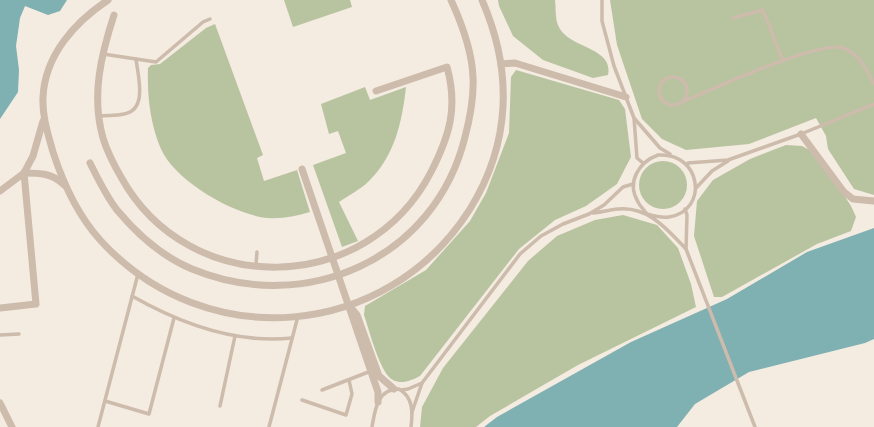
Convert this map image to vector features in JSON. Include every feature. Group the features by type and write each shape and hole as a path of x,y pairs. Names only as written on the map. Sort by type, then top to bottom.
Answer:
{"street":[{"path":"108,0 83,18 61,44 49,67 43,97 46,128 57,166 84,218 100,240 138,274 153,285 184,300 216,312 249,316 298,316 339,310 349,306 377,293 409,275 432,256 465,217 480,193 492,162 501,128 505,95 501,64 492,24 482,0"},
{"path":"90,163 105,192 116,209 138,232 162,252 191,269 222,280 253,285 282,286 314,283 339,276 360,267 386,252 411,231 432,210 452,176 462,148 470,117 473,77 468,46 451,0"},
{"path":"114,15 102,54 97,94 103,138 114,163 129,192 163,228 187,245 206,254 229,262 278,266 307,264 333,258 352,251 372,239 416,198 436,163 447,137 452,117 452,88 447,67 376,91"},
{"path":"501,64 514,63 626,98"},
{"path":"0,191 24,173 33,156 45,117"},
{"path":"802,134 844,192 853,198 874,201"},
{"path":"302,169 378,392 378,402"},
{"path":"24,173 42,173 53,177 60,180 69,190"},
{"path":"0,308 36,304 24,173"},
{"path":"349,306 356,315 379,376 398,389"},
{"path":"0,403 12,427"}],"lane":[{"path":"602,0 602,21 614,66 634,118 637,158 643,162"},
{"path":"733,18 763,10 783,61"},
{"path":"102,54 156,62 203,22 210,19"},
{"path":"682,102 687,94 684,82 676,77 666,78 659,90 662,99 670,104 682,102 783,61 823,48 843,47 858,57 874,84"},
{"path":"99,116 125,114 138,106 140,92 136,59"},
{"path":"688,165 688,163 728,160 802,134 874,104"},
{"path":"412,412 422,383 520,254 541,236 563,224 590,214 619,209 669,217 685,209 694,196 696,188 694,176 688,165 660,148 634,118"},
{"path":"675,156 658,155 643,162 635,176 633,184 638,202 647,214 666,227 686,249 755,427"},
{"path":"696,188 712,171 728,160"},
{"path":"590,214 604,205 623,187 633,184"},
{"path":"685,209 687,215 686,249"},
{"path":"256,265 257,252"},
{"path":"98,427 138,274"},
{"path":"132,296 174,318 199,328 235,336 275,340 292,338"},
{"path":"269,427 298,316"},
{"path":"105,401 149,414 174,318"},
{"path":"0,335 19,334"},
{"path":"220,406 235,336"},
{"path":"322,390 371,371"},
{"path":"302,400 346,415 352,394 348,380"},
{"path":"372,427 378,402 384,393 398,389 408,389 422,383"},
{"path":"398,389 409,397 412,412 411,427"}],"green space":[{"path":"284,0 350,0 352,7 293,27"},
{"path":"498,0 555,0 557,22 563,33 570,39 604,58 608,66 608,75 593,78 543,60 513,36 499,6"},
{"path":"610,0 874,0 874,195 854,189 828,149 826,136 816,118 749,144 686,150 662,139 642,119 617,45"},
{"path":"215,24 263,155 257,158 264,181 297,170 310,212 289,217 268,218 239,210 223,203 192,184 168,161 161,149 154,129 150,109 148,68 151,65 160,64 206,28"},
{"path":"516,70 619,100 625,109 631,157 617,184 586,206 555,220 519,249 420,376 407,381 400,382 393,380 388,376 379,360 364,315 365,306 426,270 470,221 486,193 509,133 511,77"},
{"path":"365,87 370,100 406,87 396,137 385,160 378,171 366,184 339,202 358,241 342,247 313,165 346,153 338,131 329,134 321,104"},
{"path":"786,145 802,146 817,154 851,206 856,217 851,231 817,244 722,297 714,297 694,236 697,201 713,180 750,159"},
{"path":"663,161 672,163 680,168 685,176 687,185 685,194 680,202 672,207 663,209 654,207 646,202 641,194 639,185 641,176 646,168 654,163"},
{"path":"623,215 657,225 678,248 691,284 696,307 578,365 490,416 476,427 420,427 422,407 443,368 528,261 557,236 595,220"}],"water":[{"path":"0,0 67,0 60,11 48,15 25,6 20,18 16,46 19,70 18,92 0,119"},
{"path":"874,228 874,339 865,343 749,372 695,404 677,427 484,427 497,417 631,342 727,299 807,252"}]}
